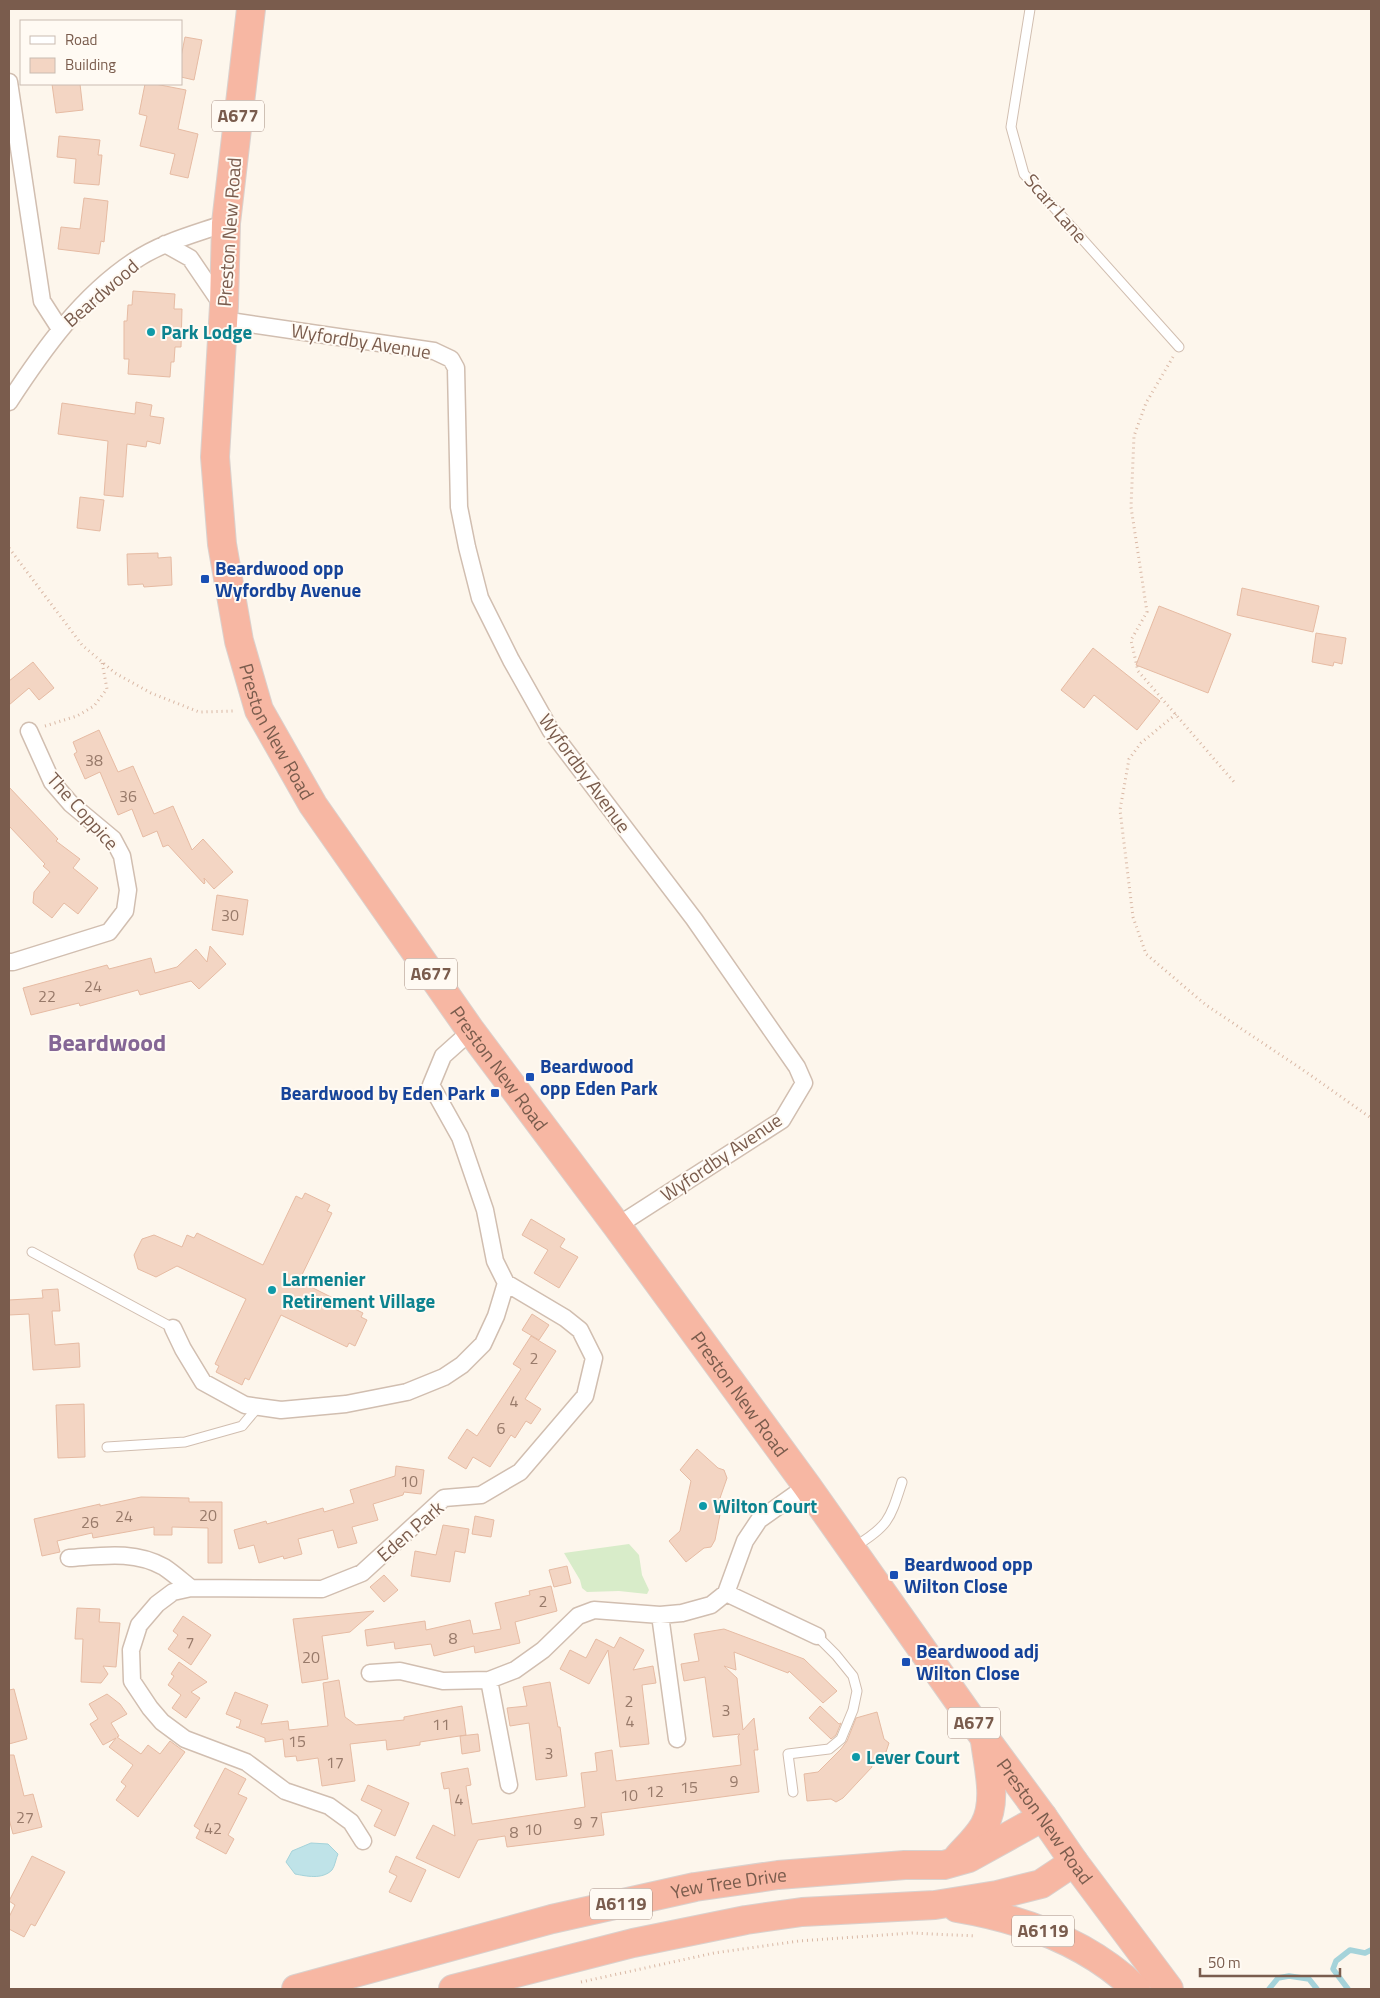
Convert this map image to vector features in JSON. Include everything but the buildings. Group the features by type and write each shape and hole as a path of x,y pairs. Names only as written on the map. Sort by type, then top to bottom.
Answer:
{"highway":[{"name":"Preston New Road","path":"251,9 226,223 215,457 222,544 240,641 259,710 313,804 471,1031 617,1226 807,1486 984,1737 1169,1989"},
{"path":"954,1862 985,1824 990,1804 991,1787 984,1737"},
{"name":"Yew Tree Drive","path":"296,1989 552,1919 695,1887 778,1875 944,1865 969,1858 1043,1816"},
{"name":"Yew Tree Drive","path":"453,1989 633,1944 746,1920 802,1912 935,1905 997,1895 1041,1884 1074,1862"},
{"name":"A6119","path":"935,1905 1001,1917 1052,1934 1088,1952 1136,1989"}],"street":[{"path":"9,82 15,172 42,301 60,329"},
{"name":"Beardwood","path":"9,402 60,329 104,284 134,260 165,244 226,223"},
{"path":"165,244 190,258 223,313"},
{"name":"Wyfordby Avenue","path":"223,313 434,351 451,360 456,368 459,507 480,598 511,660 551,732 694,919 797,1067 804,1083 782,1120 617,1226"},
{"name":"The Coppice","path":"9,962 110,932 126,911 128,890 122,856 112,839 71,804 52,782 28,731"},
{"path":"173,1328 203,1382 245,1405 281,1410 346,1404 407,1392 444,1376 462,1364 483,1344 496,1316 506,1283 495,1261 485,1210 460,1137 431,1085 443,1056 471,1031"},
{"name":"Eden Park","path":"364,1841 351,1822 329,1806 285,1791 246,1762 185,1739 162,1722 132,1681 130,1650 139,1625 157,1604 173,1592 191,1588 322,1588 362,1573 444,1498 481,1495 520,1472 585,1396 594,1358 580,1330 565,1318 506,1283"},
{"path":"370,1673 400,1671 444,1681 489,1680 515,1670 543,1650 578,1616 594,1610 660,1615 682,1613 711,1605 726,1593 745,1541 759,1520 807,1486"},
{"path":"69,1558 127,1555 144,1558 164,1567 191,1588"},
{"path":"726,1593 817,1636"},
{"path":"660,1615 677,1739"},
{"path":"489,1680 509,1785"}],"lane":[{"name":"Scarr Lane","path":"1030,9 1011,127 1024,174 1179,347"},
{"path":"32,1252 173,1328"},
{"path":"107,1447 185,1442 242,1426 258,1407"},
{"path":"851,1549 868,1539 886,1523 893,1510 902,1482"},
{"path":"793,1792 788,1754 829,1749 841,1739 853,1710 858,1691 853,1676 817,1636"}],"path":[{"path":"1179,347 1146,403 1134,436 1131,507 1147,612 1131,640 1138,671 1234,782"},
{"path":"9,548 82,645 115,672 151,693 200,712 259,710"},
{"path":"28,731 76,716 94,706 106,690 102,662"},
{"path":"1176,714 1141,743 1129,759 1120,810 1133,917 1146,954 1206,1005 1371,1118"},
{"path":"574,1984 714,1953 799,1941 912,1933 984,1937"}],"green space":[{"path":"629,1544 639,1555 642,1575 649,1590 647,1594 619,1591 587,1592 582,1588 580,1580 564,1553"}],"water":[{"path":"311,1843 328,1844 338,1854 332,1870 319,1876 295,1874 286,1862 292,1851"}],"waterway":[{"path":"1348,1989 1333,1969 1336,1961 1350,1950 1365,1953 1371,1950"},
{"path":"1269,1989 1278,1978 1289,1976 1309,1979 1317,1989"}],"place":[{"name":"Park Lodge","path":"151,332"},
{"name":"Beardwood opp Wyfordby Avenue","path":"205,579"},
{"name":"Beardwood opp Eden Park","path":"530,1077"},
{"name":"Beardwood by Eden Park","path":"495,1093"},
{"name":"Larmenier Retirement Village","path":"272,1290"},
{"name":"Wilton Court","path":"703,1506"},
{"name":"Beardwood opp Wilton Close","path":"894,1575"},
{"name":"Beardwood adj Wilton Close","path":"906,1662"},
{"name":"Lever Court","path":"856,1757"}],"district":[{"name":"Beardwood","path":"107,1043"}]}
